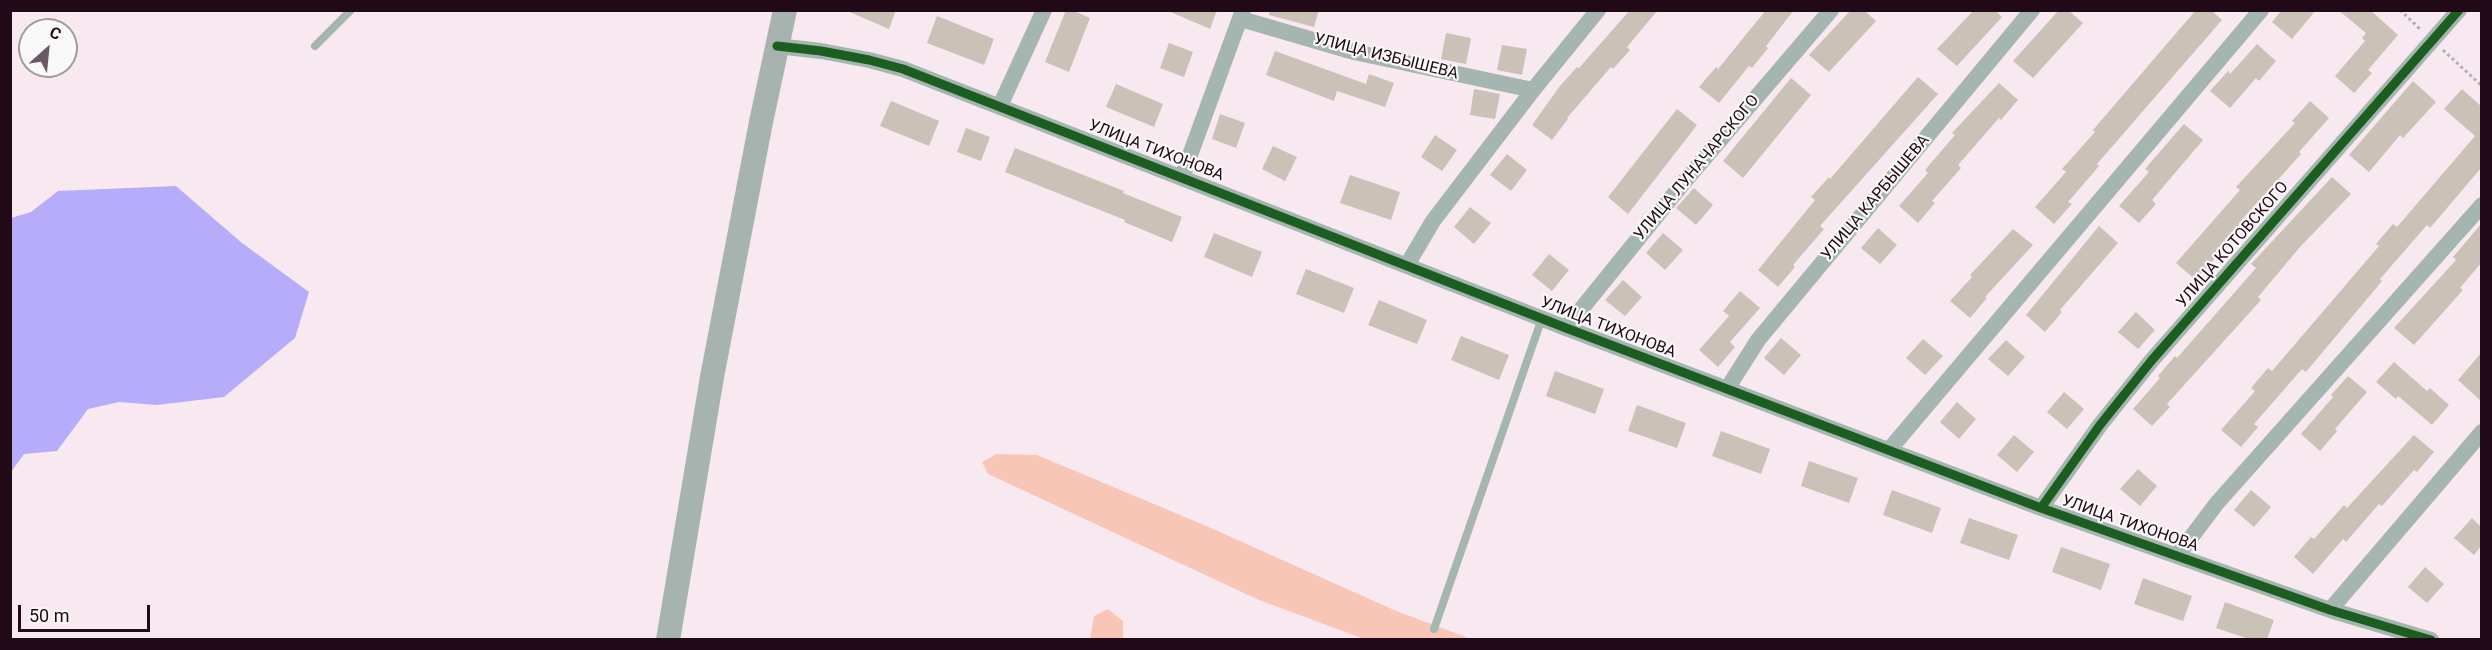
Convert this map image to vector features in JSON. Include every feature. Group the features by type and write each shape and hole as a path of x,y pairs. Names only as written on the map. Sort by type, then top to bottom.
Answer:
{"main road":[{"path":"668,639 712,378 785,10"}],"street":[{"path":"1000,106 1044,10"},
{"path":"1407,265 1433,221 1533,90 1598,10"},
{"name":"УЛИЦА ЛУНАЧАРСКОГО","path":"1566,328 1684,182 1831,10"},
{"name":"УЛИЦА КАРБЫШЕВА","path":"1727,389 1758,340 2032,10"},
{"path":"1889,450 2261,10"},
{"name":"УЛИЦА КОТОВСКОГО","path":"2040,508 2100,425 2152,360 2459,10"},
{"path":"1182,177 1242,15"},
{"name":"УЛИЦА ИЗБЫШЕВА","path":"1242,15 1354,52 1533,90"},
{"name":"УЛИЦА ТИХОНОВА","path":"777,46 821,51 903,69 1566,328 2040,508 2330,610 2431,639"},
{"path":"2176,556 2217,503 2481,205"},
{"path":"2330,610 2481,432"}],"lane":[{"path":"315,46 351,10"},
{"path":"1434,628 1542,318"}],"shaded area":[{"path":"176,186 242,243 309,292 295,338 224,397 157,405 119,402 88,409 57,451 24,454 11,472 11,218 31,212 58,191"},
{"path":"997,454 1037,455 1204,525 1394,610 1471,639 1364,639 1259,600 988,474 982,462"},
{"path":"1108,609 1123,621 1123,639 1090,639 1094,616"}],"building":[{"path":"845,10 896,10 889,29"},
{"path":"1066,10 1072,10 1090,18 1069,72 1045,62"},
{"path":"1166,10 1217,10 1210,29"},
{"path":"1269,10 1319,10 1314,27 1269,15"},
{"path":"1630,10 1658,10 1627,47 1630,50 1613,69 1611,67 1567,118 1552,140 1532,125 1560,86"},
{"path":"1766,10 1794,10 1752,68 1749,66 1719,103 1699,87 1716,67 1718,69"},
{"path":"1851,10 1864,10 1876,21 1829,72 1809,55"},
{"path":"1974,10 1995,10 2002,17 1957,66 1937,49"},
{"path":"2059,10 2068,10 2083,23 2033,78 2013,61"},
{"path":"2196,10 2211,10 2222,20 2097,164 2099,166 2068,202 2072,204 2054,224 2035,207 2066,172 2062,169 2095,132 2093,130"},
{"path":"2282,10 2316,10 2292,39 2272,22"},
{"path":"2338,10 2370,10 2398,35 2368,70 2372,73 2354,93 2335,76 2365,41 2362,38 2366,33"},
{"path":"937,16 994,39 984,65 927,43"},
{"path":"1446,33 1471,38 1466,64 1441,59"},
{"path":"1169,43 1193,52 1184,77 1160,68"},
{"path":"2257,44 2276,61 2259,81 2256,78 2230,108 2210,91 2228,71 2230,74"},
{"path":"1502,45 1527,49 1522,75 1497,70"},
{"path":"1275,51 1366,84 1369,74 1394,83 1385,107 1337,91 1334,101 1266,75"},
{"path":"1918,77 1938,94 1820,226 1824,229 1793,265 1795,267 1778,287 1758,270 1815,200 1811,197 1829,177 1830,179"},
{"path":"1791,78 1811,95 1743,178 1723,161"},
{"path":"2413,81 2436,102 2403,138 2400,135 2369,172 2349,155"},
{"path":"1999,83 2018,100 1958,165 1961,168 1932,201 1935,203 1918,223 1899,206 1928,173 1925,170 1955,135 1952,133"},
{"path":"1116,84 1163,104 1154,127 1106,107"},
{"path":"1474,89 1500,94 1495,119 1470,115"},
{"path":"2462,89 2481,106 2481,168 2430,228 2427,225 2380,279 2382,281 2306,372 2302,369 2254,424 2258,427 2241,447 2221,430 2255,391 2251,388 2268,368 2272,371 2379,246 2376,244 2393,224 2397,227 2475,136 2444,109"},
{"path":"891,101 939,121 929,146 880,126"},
{"path":"2310,101 2329,118 2299,152 2301,154 2239,223 2243,226 2196,280 2176,263 2240,190 2236,187 2295,123 2292,121"},
{"path":"1677,109 1697,125 1628,214 1608,197"},
{"path":"1220,114 1245,123 1236,148 1212,139"},
{"path":"2184,124 2203,140 2152,200 2156,204 2139,223 2119,206 2149,172 2145,169"},
{"path":"966,128 990,137 981,161 957,152"},
{"path":"1435,135 1457,150 1442,171 1421,157"},
{"path":"1273,146 1297,157 1285,181 1262,169"},
{"path":"1015,148 1124,191 1123,193 1182,217 1172,242 1124,222 1125,220 1005,172"},
{"path":"1507,154 1527,170 1511,191 1490,175"},
{"path":"1350,175 1400,192 1391,220 1340,203"},
{"path":"2332,177 2351,194 2300,247 2258,297 2261,300 2167,404 2170,407 2152,426 2133,409 2160,378 2158,376 2175,356 2177,358 2256,268 2251,264"},
{"path":"1694,188 1713,205 1696,225 1676,208"},
{"path":"1470,207 1491,223 1474,244 1454,227"},
{"path":"2481,224 2481,263 2460,288 2463,290 2414,345 2394,328 2456,260 2453,257"},
{"path":"2099,226 2118,243 2060,310 2062,312 2045,332 2026,315"},
{"path":"1878,228 1897,245 1880,264 1861,248"},
{"path":"2013,229 2033,245 1985,297 1987,298 1970,318 1950,301 1972,277 1970,275"},
{"path":"1214,233 1262,252 1252,277 1204,257"},
{"path":"1663,233 1683,250 1665,270 1646,253"},
{"path":"1549,254 1569,270 1552,291 1532,275"},
{"path":"1306,269 1354,288 1344,313 1296,294"},
{"path":"1623,280 1642,297 1625,316 1605,300"},
{"path":"1740,291 1760,308 1730,342 1735,347 1718,367 1699,350 1729,316 1723,311"},
{"path":"1379,300 1427,320 1417,344 1368,325"},
{"path":"2136,312 2155,330 2138,349 2118,332"},
{"path":"1461,336 1509,355 1499,380 1451,360"},
{"path":"1781,338 1801,355 1784,375 1764,358"},
{"path":"1923,339 1943,356 1925,375 1906,358"},
{"path":"2006,340 2025,357 2008,376 1988,359"},
{"path":"2481,353 2481,401 2458,380"},
{"path":"2394,362 2427,391 2430,388 2449,405 2432,425 2398,396 2396,399 2376,382"},
{"path":"1555,371 1604,389 1595,414 1546,396"},
{"path":"2348,376 2367,392 2335,429 2337,431 2320,451 2301,434"},
{"path":"2064,392 2084,409 2067,429 2047,412"},
{"path":"1957,402 1976,419 1959,439 1940,422"},
{"path":"1637,405 1686,423 1677,448 1628,431"},
{"path":"1721,431 1770,449 1761,474 1712,456"},
{"path":"2014,435 2034,452 2017,472 1997,455"},
{"path":"2414,435 2434,452 2417,472 2414,470 2382,506 2379,504 2346,542 2343,539 2313,574 2294,557 2311,537 2314,539 2344,505 2347,508"},
{"path":"1809,461 1858,478 1849,503 1801,486"},
{"path":"2138,469 2157,486 2140,506 2120,489"},
{"path":"1892,490 1941,508 1932,533 1883,515"},
{"path":"2251,490 2271,507 2254,527 2234,510"},
{"path":"1969,518 2018,535 2009,560 1960,543"},
{"path":"2472,518 2481,527 2481,546 2474,555 2454,538"},
{"path":"2061,547 2110,564 2101,590 2052,572"},
{"path":"2425,567 2444,584 2427,603 2408,587"},
{"path":"2143,578 2192,596 2183,621 2134,604"},
{"path":"2225,602 2274,620 2267,639 2249,639 2216,628"}],"cycle path":[{"path":"2041,508 2100,425 2152,360 2459,10"},
{"path":"777,46 821,51 903,69 1566,328 2041,508 2330,610 2431,640"}]}
